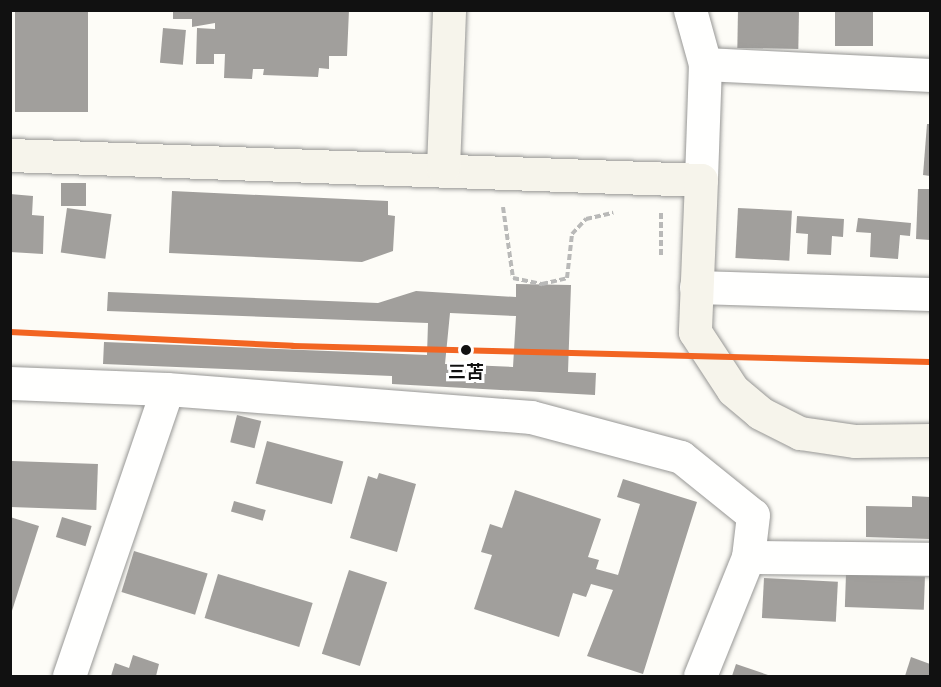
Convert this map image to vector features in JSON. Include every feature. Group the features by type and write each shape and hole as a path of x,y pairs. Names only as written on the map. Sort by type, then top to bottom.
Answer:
{"street":[{"path":"444,168 449,10"},
{"path":"690,10 705,64 695,332 733,390 760,412 800,433 855,441 930,440"},
{"path":"705,64 930,75"},
{"path":"10,155 444,168 701,180"},
{"path":"696,296 930,294"},
{"path":"10,383 167,389 531,417 681,457 753,515 748,557 700,676"},
{"path":"69,676 167,389"},
{"path":"748,557 930,559"}],"path":[{"path":"502,203 513,278 542,284 567,278 572,234 586,219 626,211"},
{"path":"652,210 661,210 661,268"}],"building":[{"path":"15,10 88,10 88,112 15,112"},
{"path":"173,10 349,10 347,56 329,56 329,69 319,68 318,77 263,75 264,69 253,69 252,79 224,78 225,54 214,54 214,64 196,64 197,28 215,29 215,23 192,27 192,19 173,19"},
{"path":"738,10 799,10 798,49 737,48"},
{"path":"835,10 873,10 873,46 835,46"},
{"path":"163,28 186,30 183,65 160,63"},
{"path":"927,124 930,124 930,176 923,175"},
{"path":"61,183 86,183 86,206 61,206"},
{"path":"918,189 930,189 930,240 916,239"},
{"path":"172,191 388,201 388,215 395,216 393,251 362,262 169,253"},
{"path":"10,194 33,196 32,215 44,216 43,254 10,252"},
{"path":"67,208 112,214 105,259 61,253"},
{"path":"738,208 792,211 789,261 735,258"},
{"path":"797,216 844,219 843,237 832,236 831,255 807,254 808,234 796,233"},
{"path":"858,218 911,223 910,236 900,235 898,259 870,257 871,233 856,232"},
{"path":"516,284 571,285 568,372 596,373 595,395 392,384 392,376 103,364 104,342 427,355 428,323 107,311 108,292 378,303 416,291 516,297","holes":["450,313 516,316 513,367 445,364"]},
{"path":"237,415 261,421 254,448 230,442"},
{"path":"267,441 343,461 332,504 256,484"},
{"path":"12,461 98,464 96,510 10,507"},
{"path":"379,473 416,484 397,552 350,538 368,476 377,479"},
{"path":"623,479 697,502 643,674 587,656 613,590 591,584 586,597 573,593 559,637 474,609 492,555 481,552 490,524 502,528 515,490 601,519 588,557 599,560 596,569 618,575 640,504 617,497"},
{"path":"912,496 930,497 930,539 866,537 866,506 912,507"},
{"path":"234,501 266,510 263,521 231,512"},
{"path":"10,517 39,526 11,614 10,614"},
{"path":"62,517 92,526 86,546 56,537"},
{"path":"134,551 208,574 195,615 121,592"},
{"path":"349,570 387,582 360,666 322,654"},
{"path":"218,574 313,603 299,647 205,618"},
{"path":"846,574 925,577 924,610 845,607"},
{"path":"764,578 838,582 836,622 762,618"},
{"path":"133,655 159,664 156,676 111,676 115,663 129,668"},
{"path":"911,657 930,664 930,676 905,676"},
{"path":"736,664 771,676 732,676"}],"transit line":[{"path":"10,332 293,346 930,362"}],"place":[{"name":"三苫","path":"466,350"}]}
